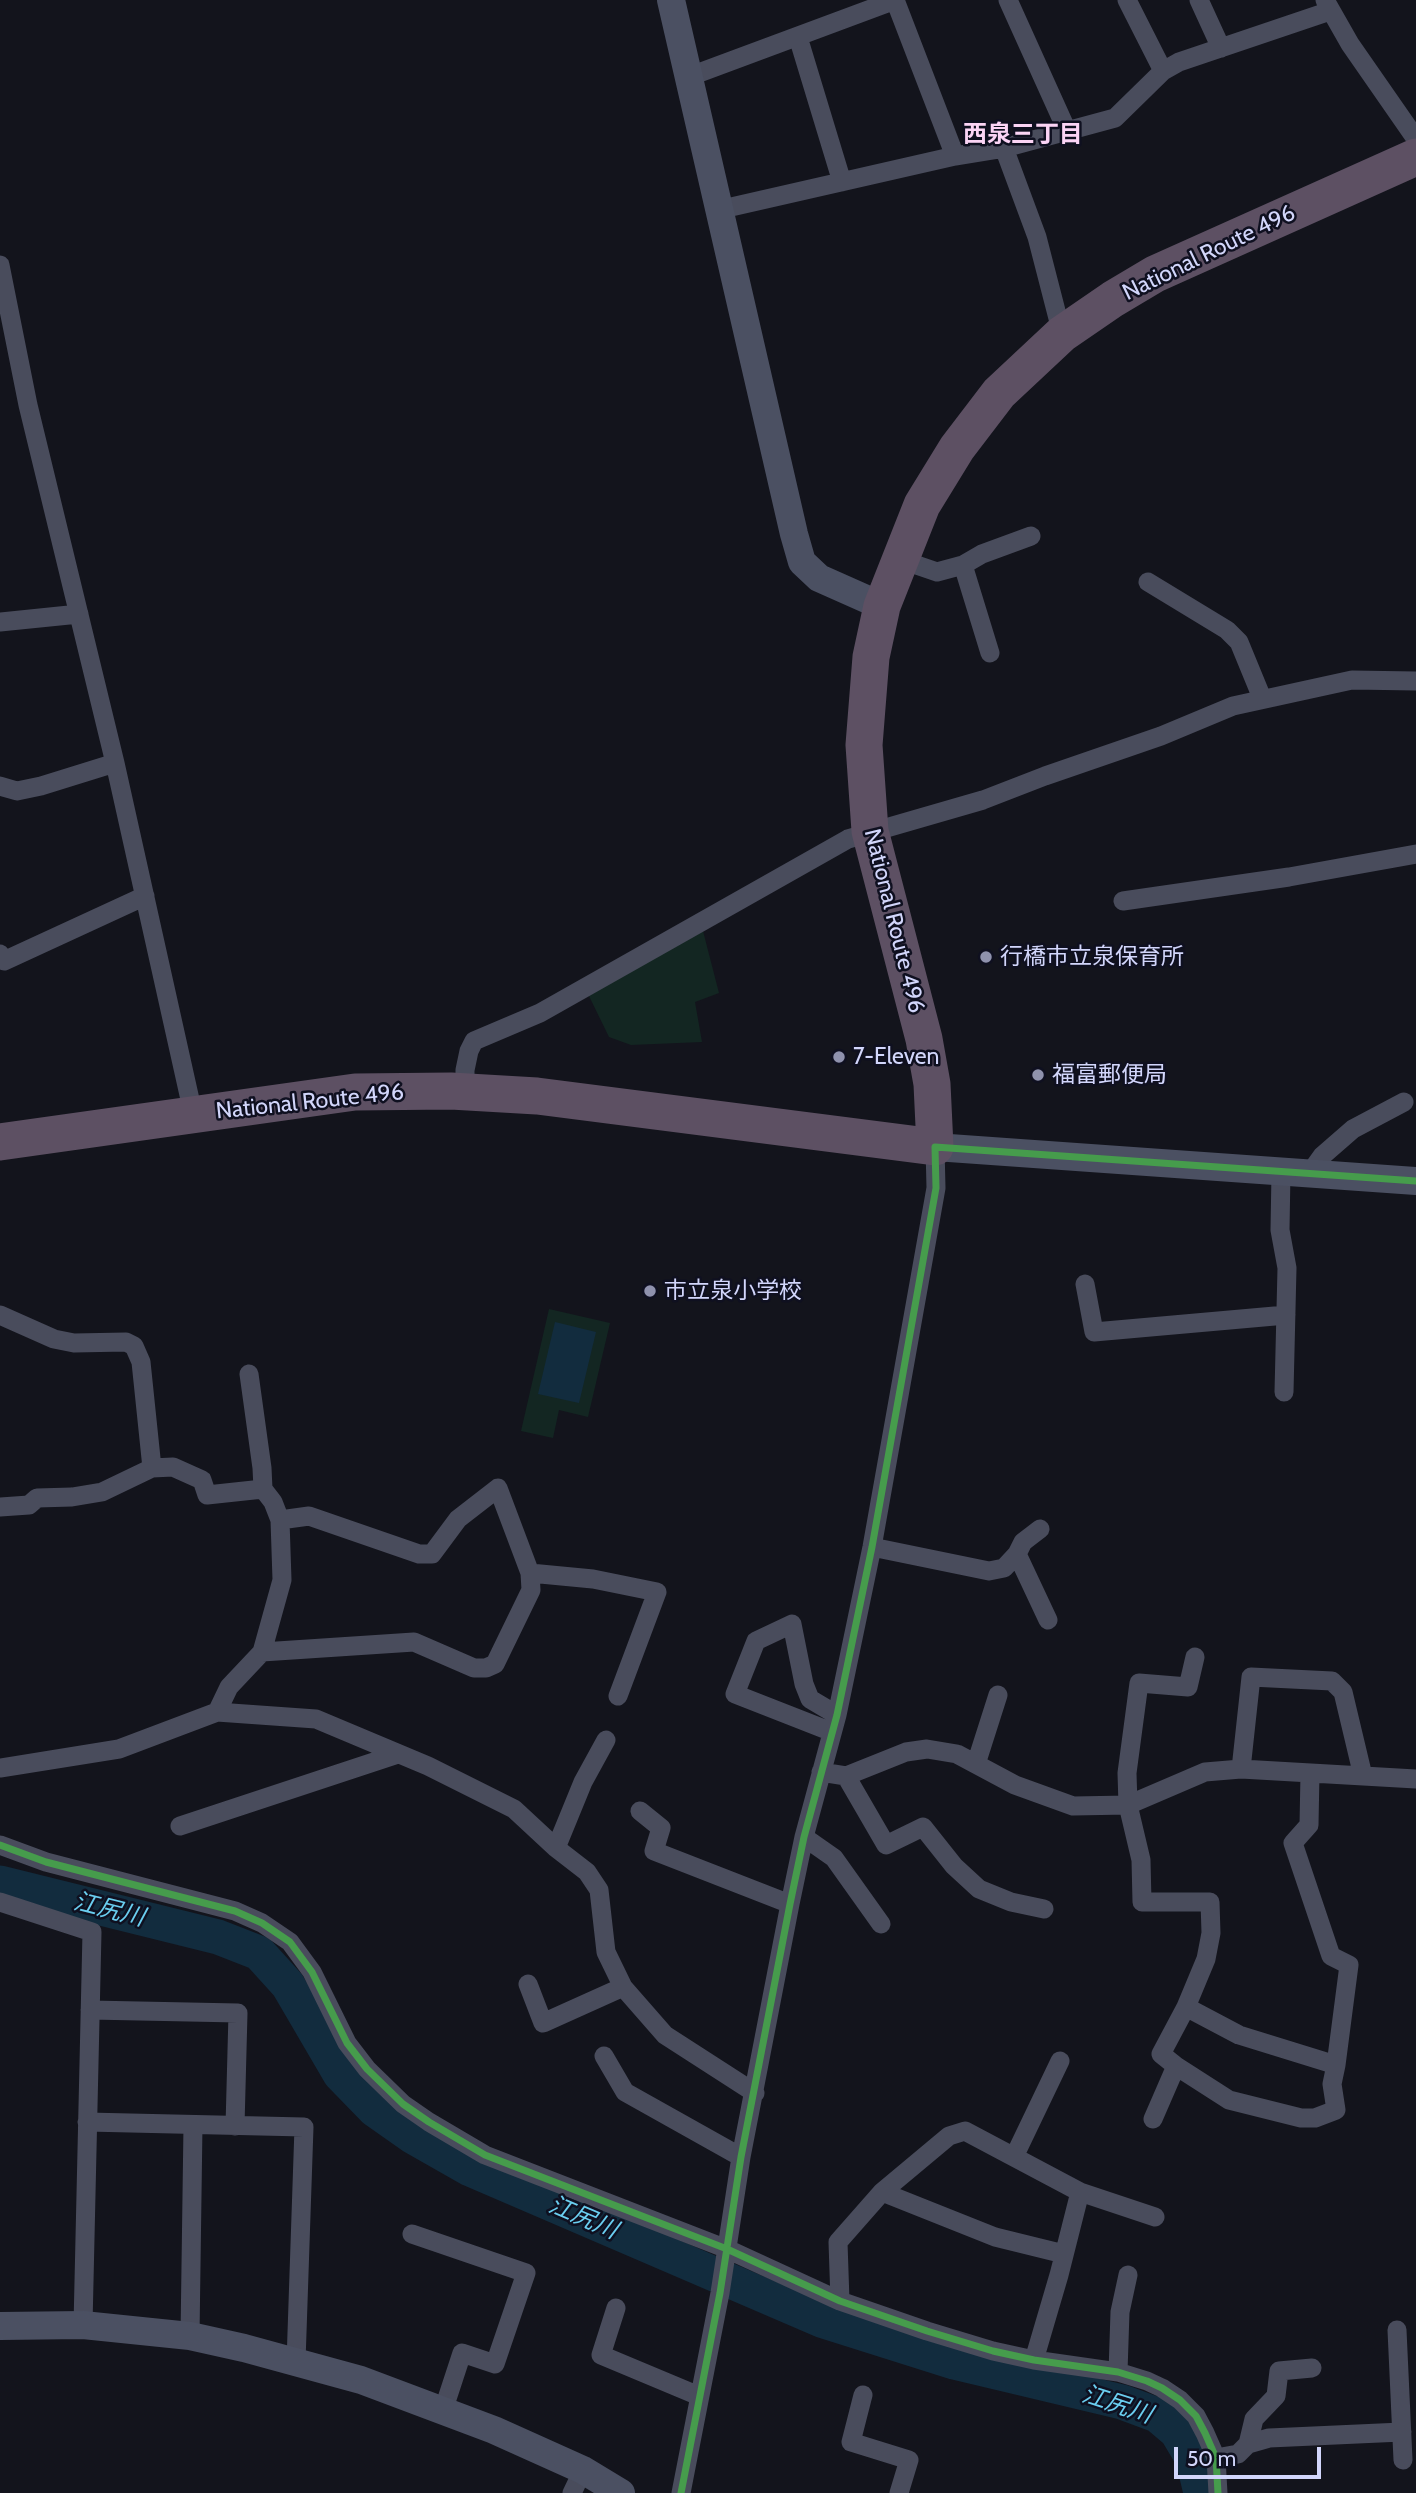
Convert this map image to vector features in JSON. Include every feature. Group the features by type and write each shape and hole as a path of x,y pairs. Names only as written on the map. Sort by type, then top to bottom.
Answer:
{"highway":[{"name":"National Route 496","path":"0,1142 355,1092 465,1091 550,1098 935,1147 932,1084 924,1039 870,831 864,756 865,709 871,657 882,606 922,506 957,447 999,393 1062,334 1155,274 1416,157"}],"street":[{"path":"671,0 802,562 819,578 882,606"},
{"path":"688,77 895,0 955,156"},
{"path":"1008,0 1068,133"},
{"path":"1127,0 1163,71"},
{"path":"1199,0 1221,48"},
{"path":"718,209 955,156 1004,148 1068,133 1115,118 1163,71 1179,62 1327,5 1416,139"},
{"path":"798,37 842,182"},
{"path":"1004,148 1037,237 1062,334"},
{"path":"0,265 9,348 28,405 115,763 193,1113"},
{"path":"899,559 937,572 963,565 982,554 1031,536"},
{"path":"963,565 990,653"},
{"path":"1148,582 1227,630 1239,642 1262,698"},
{"path":"0,622 79,614"},
{"path":"465,1091 465,1070 474,1041 540,1013 848,839 983,800 1161,736 1220,710 1262,698 1352,680 1416,681"},
{"path":"0,786 17,790 41,786 115,763"},
{"path":"1124,901 1289,877 1416,854"},
{"path":"0,954 4,961 145,896"},
{"path":"1309,1174 1322,1156 1353,1129 1404,1102"},
{"path":"681,2493 720,2293 741,2157 790,1904 804,1836 834,1724 872,1546 936,1188 935,1147 1416,1181"},
{"path":"1281,1172 1280,1230 1287,1268 1284,1392"},
{"path":"1085,1284 1094,1332 1286,1315"},
{"path":"0,1315 54,1339 74,1343 126,1342 134,1346 141,1362 152,1468"},
{"path":"217,1712 229,1687 262,1652 282,1580 280,1520 273,1502 263,1489 249,1374"},
{"path":"0,1507 29,1505 37,1498 72,1497 103,1492 152,1468 173,1467 202,1480 207,1495 263,1489"},
{"path":"262,1652 414,1642 474,1668 486,1668 495,1664 531,1590 530,1573 498,1488 458,1519 432,1554 419,1554 309,1517 280,1520"},
{"path":"872,1546 989,1571 1004,1568 1017,1554 1023,1542 1040,1529"},
{"path":"1017,1554 1048,1620"},
{"path":"530,1573 593,1579 657,1592 618,1696"},
{"path":"793,1624 804,1684 810,1699 834,1724 735,1694 756,1641 793,1624"},
{"path":"1195,1657 1188,1687 1139,1683 1127,1773 1128,1805 1141,1860 1142,1902 1210,1902 1211,1933 1206,1959 1186,2007 1161,2054 1229,2100 1301,2118 1315,2118 1336,2110 1332,2084 1349,1965 1331,1956 1293,1843 1308,1825 1310,1773"},
{"path":"1241,1769 1251,1677 1332,1681 1343,1692 1363,1776"},
{"path":"976,1764 998,1695"},
{"path":"0,1768 119,1749 217,1712 316,1719 398,1754 514,1809 587,1872 598,1890 606,1952 623,1987 665,2035 755,2093"},
{"path":"556,1848 583,1782 606,1740"},
{"path":"821,1772 846,1776 906,1752 927,1748 957,1754 1014,1785 1073,1807 1128,1805 1205,1772 1241,1769 1416,1779"},
{"path":"180,1826 398,1754"},
{"path":"846,1776 886,1845 923,1827 954,1866 979,1889 1011,1902 1044,1909"},
{"path":"640,1811 661,1828 654,1851 790,1904"},
{"path":"804,1836 834,1858 881,1924"},
{"path":"0,1845 46,1863 235,1911 262,1923 289,1942 312,1972 347,2043 367,2069 403,2104 485,2155 727,2249 840,2301 927,2332 993,2351 1118,2372 1147,2381 1180,2400 1196,2416 1216,2458 1218,2493"},
{"path":"0,1902 92,1932 83,2325"},
{"path":"528,1984 543,2023 623,1987"},
{"path":"1186,2007 1238,2035 1336,2065"},
{"path":"90,2010 238,2012 235,2126"},
{"path":"604,2056 625,2092 741,2157"},
{"path":"1014,2157 1060,2062"},
{"path":"1153,2119 1176,2066"},
{"path":"87,2122 304,2127 296,2362"},
{"path":"190,2336 193,2125"},
{"path":"840,2301 838,2242 882,2192 949,2136 964,2131 1080,2192 1155,2217"},
{"path":"882,2192 995,2237 1064,2254"},
{"path":"1034,2360 1080,2192"},
{"path":"412,2234 526,2273 495,2364 462,2353 443,2411"},
{"path":"1118,2372 1121,2312 1128,2275"},
{"path":"616,2308 601,2355 699,2396"},
{"path":"0,2326 83,2325 190,2336 296,2362 361,2380 494,2430 577,2482 621,2493"},
{"path":"1396,2330 1407,2368 1402,2431 1403,2460"},
{"path":"1248,2444 1254,2419 1276,2396 1279,2371 1312,2368"},
{"path":"863,2395 851,2442 909,2460 899,2493"},
{"path":"1216,2458 1238,2454 1248,2444 1269,2438 1402,2431"}],"green space":[{"path":"703,931 719,993 695,1002 702,1042 631,1045 609,1037 588,994"},
{"path":"549,1309 610,1323 588,1417 559,1410 553,1438 521,1431"}],"water":[{"path":"555,1322 596,1332 579,1403 538,1394"}],"waterway":[{"name":"江尻川","path":"0,1883 218,1937 259,1953 288,1985 340,2074 375,2110 412,2136 470,2169 821,2320 954,2362 1122,2402 1157,2415 1177,2432 1193,2459 1201,2493"}],"cycle path":[{"path":"681,2493 720,2293 741,2157 790,1904 804,1837 837,1715 872,1547 936,1188 935,1147 1416,1181"},
{"path":"0,1845 46,1862 235,1911 262,1923 290,1942 312,1972 347,2043 367,2069 403,2104 485,2155 727,2249 840,2301 927,2331 1034,2360 1118,2372 1162,2388 1180,2400 1196,2416 1216,2458 1218,2493"}],"place":[{"name":"行橋市立泉保育所","path":"986,957"},
{"name":"7-Eleven","path":"839,1057"},
{"name":"福富郵便局","path":"1038,1075"},
{"name":"市立泉小学校","path":"650,1291"}],"district":[{"name":"西泉三丁目","path":"1023,135"}]}
